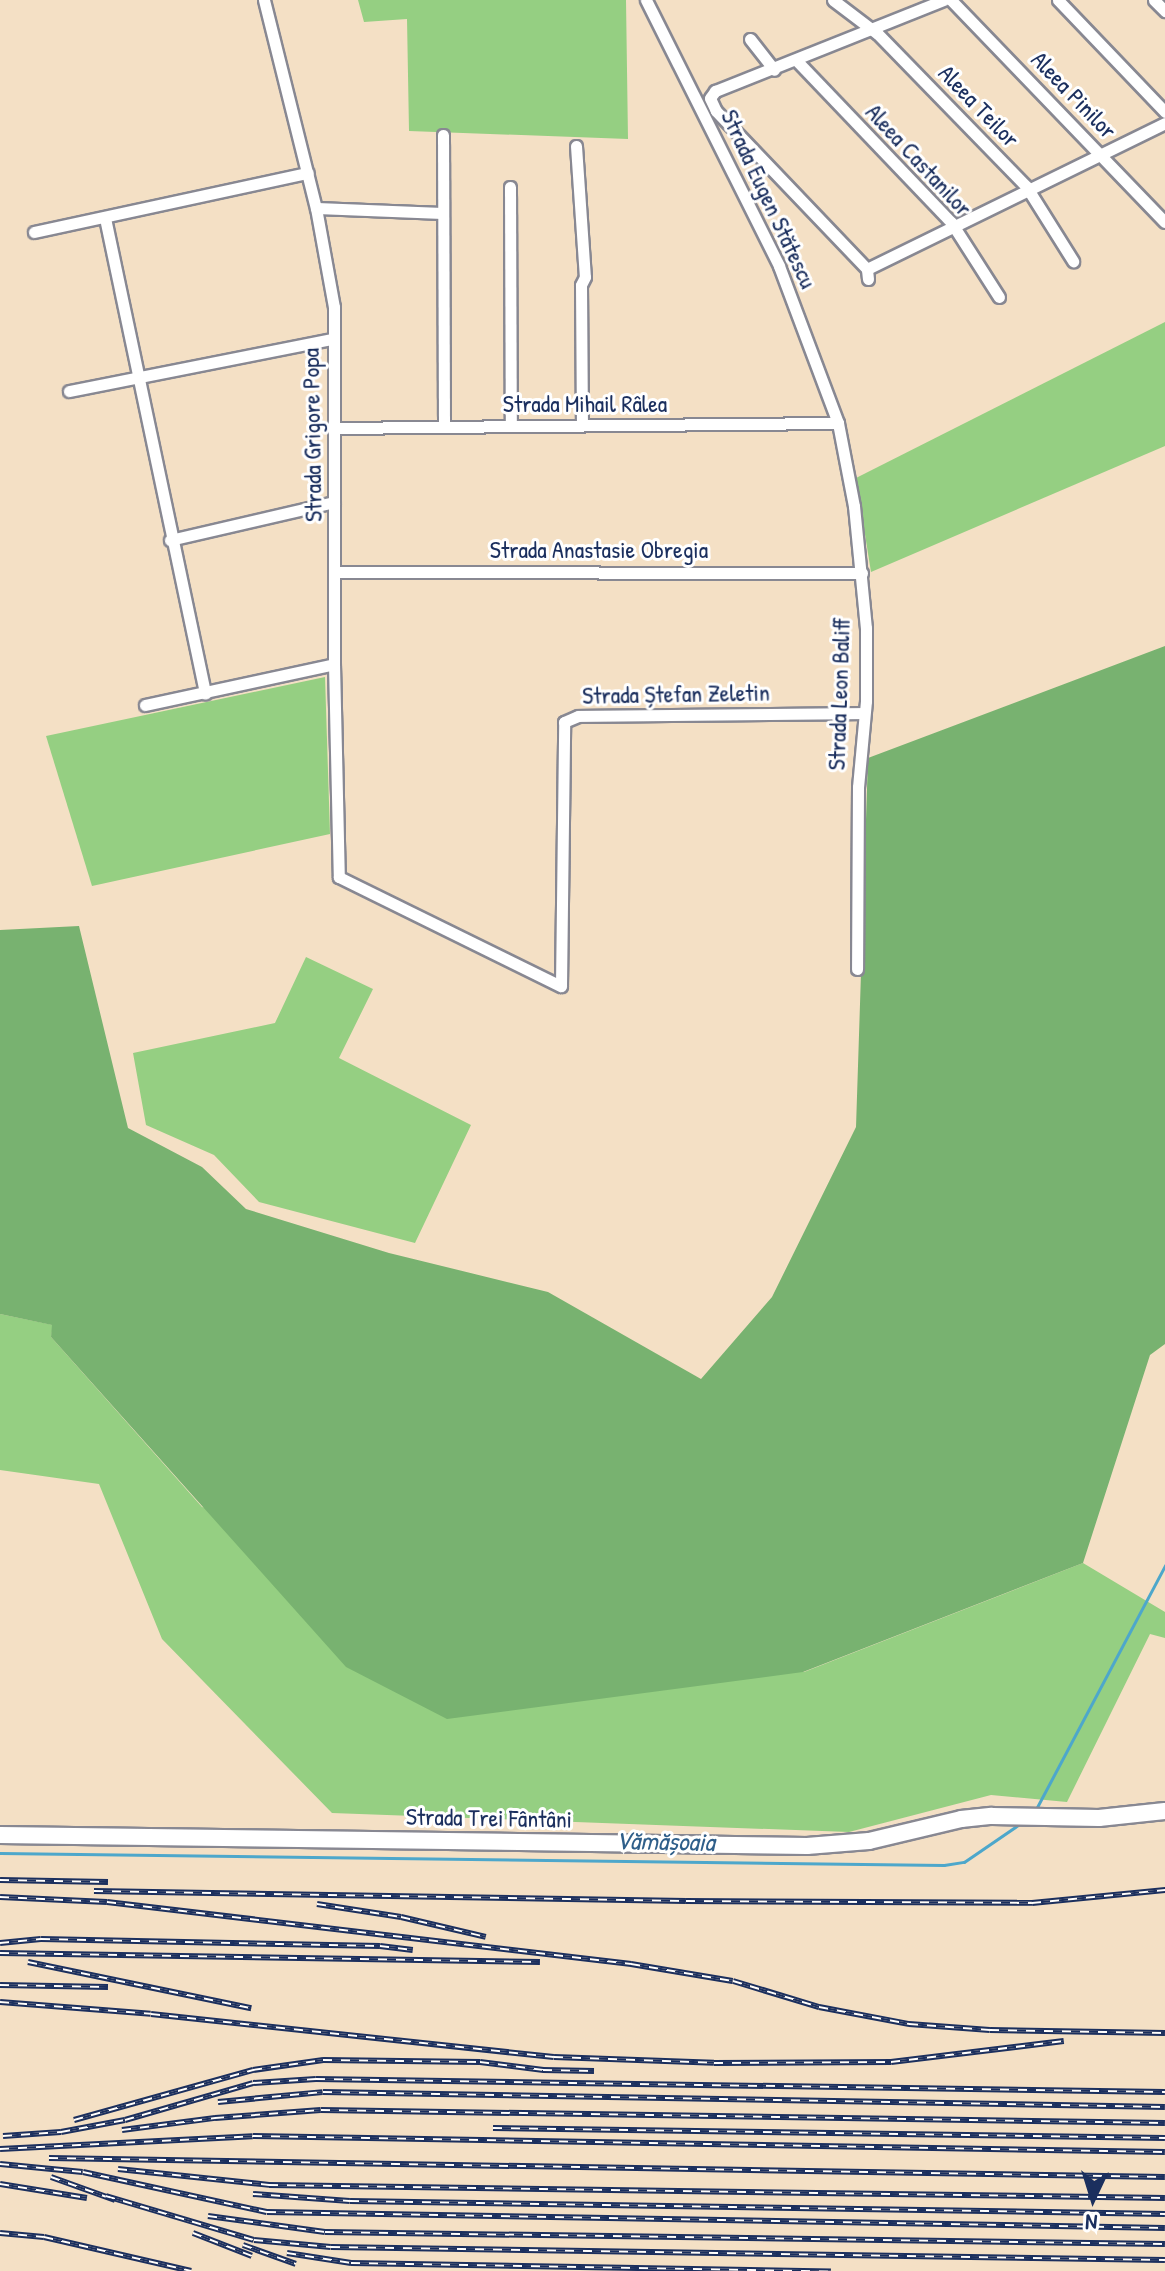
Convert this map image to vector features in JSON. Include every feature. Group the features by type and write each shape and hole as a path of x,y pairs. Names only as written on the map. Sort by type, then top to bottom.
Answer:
{"main road":[{"name":"Strada Trei Fântâni","path":"0,1835 807,1846 869,1841 961,1819 1099,1818 1165,1811"}],"street":[{"name":"Strada Grigore Popa","path":"264,0 332,282 336,572 334,664 339,877 561,986"},
{"name":"Strada Eugen Stătescu","path":"646,0 779,266 838,423"},
{"name":"Aleea Teilor","path":"833,0 871,31 1029,190 1073,261"},
{"path":"944,0 797,61 715,91 710,98 716,111 867,274 954,226 1165,123"},
{"name":"Aleea Pinilor","path":"951,0 1165,222"},
{"path":"1058,0 1165,112"},
{"path":"1154,0 1165,11"},
{"path":"750,39 774,70"},
{"name":"Aleea Castanilor","path":"797,61 954,226 999,297"},
{"path":"443,135 444,427"},
{"path":"576,146 585,277 581,285 582,425"},
{"path":"34,232 308,173"},
{"path":"510,187 511,426"},
{"path":"316,208 443,213"},
{"path":"105,218 170,540 205,694"},
{"path":"69,391 332,339"},
{"name":"Strada Mihail Râlea","path":"333,428 838,423"},
{"name":"Strada Leon Baliff","path":"838,423 862,573 867,669 858,787 857,969"},
{"path":"170,540 334,502"},
{"name":"Strada Anastasie Obregia","path":"336,572 862,573"},
{"path":"145,705 334,664"},
{"name":"Strada Ștefan Zeletin","path":"561,986 564,722 578,716 863,713"}],"green space":[{"path":"358,0 626,0 628,139 409,131 407,19 364,22"},
{"path":"1165,322 1165,446 871,572 856,478"},
{"path":"1165,646 1165,1344 1150,1355 1083,1563 803,1672 447,1719 346,1667 51,1337 52,1325 0,1314 0,930 79,926 128,1128 202,1167 246,1209 389,1253 548,1292 701,1379 772,1297 856,1127 868,758"},
{"path":"325,677 330,834 92,886 46,736"},
{"path":"306,957 373,989 339,1058 471,1125 415,1243 259,1202 214,1155 146,1125 133,1053 275,1023"},
{"path":"0,1314 53,1325 51,1337 202,1507 804,1672 1083,1563 1165,1612 1165,1638 1150,1634 1067,1802 991,1795 849,1832 332,1813 162,1639 99,1484 0,1470"}],"waterway":[{"name":"Vămășoaia","path":"1036,1809 1165,1565"},
{"name":"Vămășoaia","path":"0,1853 944,1865 964,1862 1021,1823"}],"railway":[{"path":"0,1880 108,1882"},
{"path":"94,1891 686,1901 1032,1903 1165,1890"},
{"path":"0,1897 107,1902 631,1964 733,1981 819,2007 909,2024 990,2030 1165,2033"},
{"path":"317,1904 401,1917 486,1937"},
{"path":"0,1943 41,1939 380,1946 413,1950"},
{"path":"0,1953 540,1962"},
{"path":"28,1962 251,2008"},
{"path":"0,1985 108,1987"},
{"path":"0,2002 151,2014 554,2057 714,2063 891,2062 1064,2041"},
{"path":"74,2120 253,2070 323,2060 480,2062 543,2070 594,2071"},
{"path":"3,2136 61,2132 125,2120 253,2083 316,2079 1165,2092"},
{"path":"218,2102 323,2092 1165,2107"},
{"path":"122,2130 215,2118 321,2110 1165,2123"},
{"path":"493,2128 1165,2138"},
{"path":"0,2149 253,2136 1165,2152"},
{"path":"49,2158 1165,2177"},
{"path":"0,2164 83,2172 267,2212 1165,2228"},
{"path":"118,2169 269,2185 1165,2198"},
{"path":"51,2177 115,2200"},
{"path":"0,2184 87,2198"},
{"path":"253,2194 350,2201 1165,2214"},
{"path":"106,2196 254,2240 331,2247 1165,2260"},
{"path":"208,2216 325,2232 1165,2244"},
{"path":"0,2233 44,2237 191,2271"},
{"path":"193,2233 252,2256"},
{"path":"243,2245 296,2264"},
{"path":"287,2253 351,2263 831,2271"}]}
